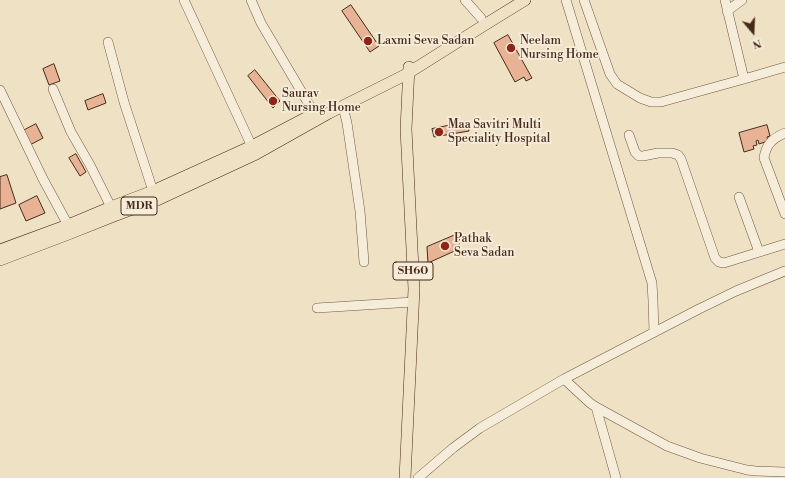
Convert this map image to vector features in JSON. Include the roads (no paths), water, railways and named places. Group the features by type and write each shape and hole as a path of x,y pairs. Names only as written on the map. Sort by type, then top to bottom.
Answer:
{"main road":[{"name":"MDR","path":"288,132 314,113 409,69 510,0"},
{"name":"MDR","path":"0,260 157,200 272,140 343,107 525,0"},
{"name":"SH60","path":"405,478 414,289 406,129 409,69"},
{"name":"MDR","path":"0,250 68,225 254,150"}],"street":[{"path":"184,0 254,150"},
{"path":"251,0 261,23 314,113"},
{"path":"465,0 482,18"},
{"path":"566,0 652,283 654,332"},
{"path":"584,0 610,74 616,84 640,98 651,102 661,102 744,80 785,67"},
{"path":"724,0 744,80"},
{"path":"727,11 742,0"},
{"path":"108,42 124,102 153,191"},
{"path":"53,88 71,132 90,165 111,207"},
{"path":"0,90 43,179 68,225"},
{"path":"343,107 347,123 360,211 364,262"},
{"path":"785,133 777,137 769,144 765,151 764,158 785,214"},
{"path":"629,135 635,152 639,156 658,153 672,153 678,155 681,159 715,258 719,262 724,262 785,244"},
{"path":"740,198 759,252"},
{"path":"418,478 453,448 480,428 564,378 736,291 785,271"},
{"path":"316,308 413,302"},
{"path":"564,378 590,403 666,446 700,458 747,470 779,474"},
{"path":"596,407 616,478"}],"place":[{"name":"Laxmi Seva Sadan","path":"368,41"},
{"name":"Neelam Nursing Home","path":"511,48"},
{"name":"Saurav Nursing Home","path":"273,101"},
{"name":"Maa Savitri Multi Speciality Hospital","path":"439,132"},
{"name":"Pathak Seva Sadan","path":"445,246"}]}
